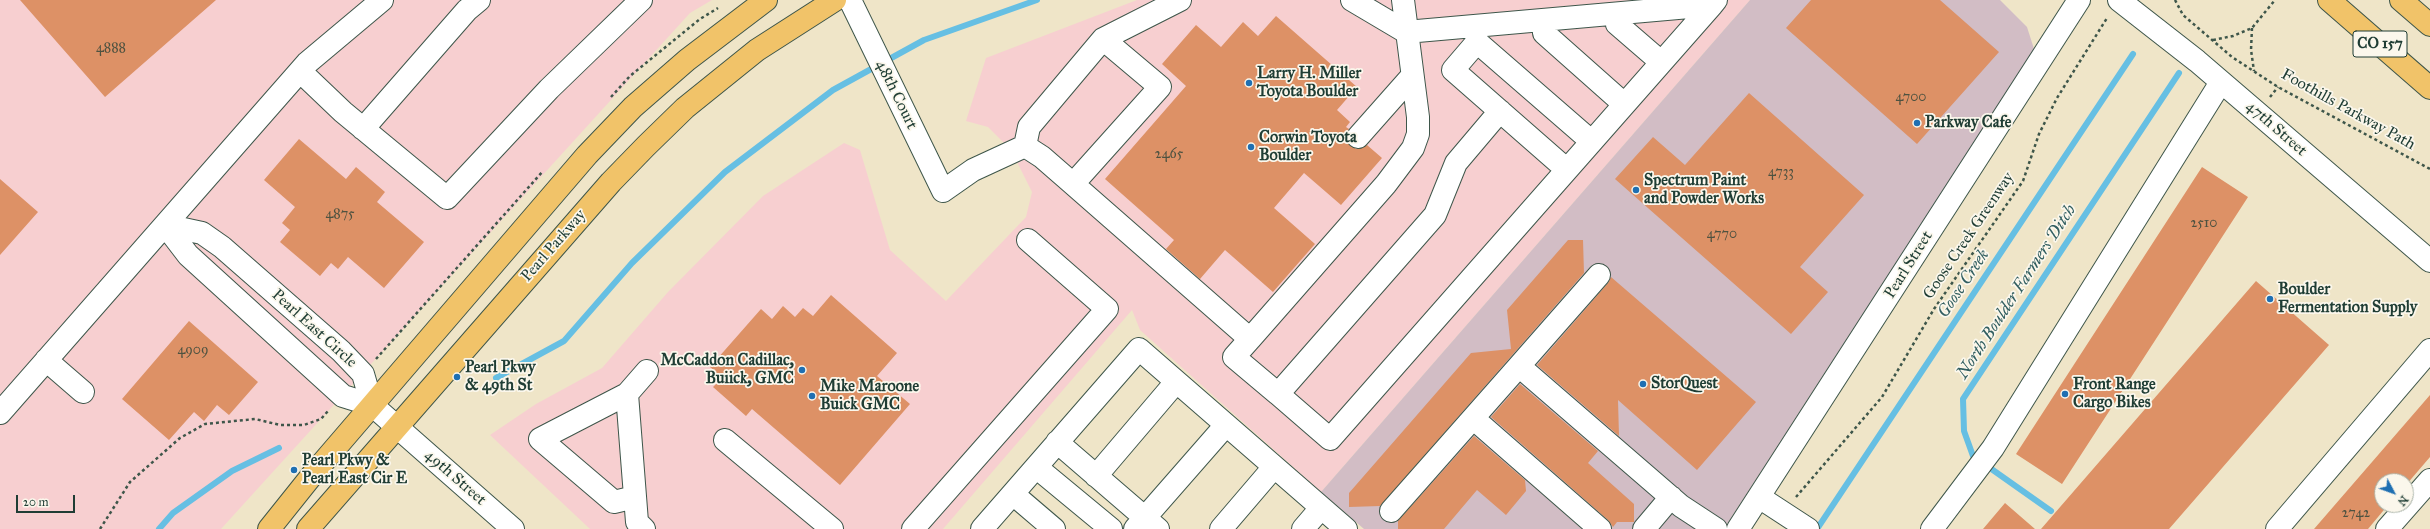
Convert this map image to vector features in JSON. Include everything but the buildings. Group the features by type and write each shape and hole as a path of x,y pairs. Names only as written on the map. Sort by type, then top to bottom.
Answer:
{"main road":[{"path":"269,529 372,405 609,132 687,60 766,0"},
{"name":"Pearl Parkway","path":"308,529 611,182 646,146 685,108 751,54 835,0"},
{"name":"CO 157","path":"2330,0 2430,88"},
{"name":"CO 157","path":"2401,0 2430,25"}],"street":[{"path":"0,413 300,72 357,18 382,0"},
{"path":"363,129 467,10 479,0"},
{"path":"300,72 363,129 447,198 549,90 641,0"},
{"name":"48th Court","path":"850,0 943,191 973,170 1025,146"},
{"path":"1180,0 1103,39 1029,127 1025,146 1042,157 1074,184 1250,339"},
{"path":"1352,0 1406,32 1476,34 1543,20 1618,14 1714,3"},
{"path":"1403,0 1418,117 1418,134 1413,148 1386,184 1234,357 1330,439 1566,169 1714,3"},
{"name":"Pearl Street","path":"1738,529 2079,0"},
{"name":"47th Street","path":"2115,6 2221,82 2430,261"},
{"path":"1618,14 1617,24 1661,62"},
{"path":"1543,20 1544,33 1624,104"},
{"path":"1476,34 1453,70 1566,169"},
{"path":"1476,34 1591,141"},
{"path":"1074,184 1160,87 1103,39"},
{"path":"1358,137 1412,76"},
{"path":"1932,529 1982,464 2221,82"},
{"path":"1278,394 1435,215 1456,164 1500,112"},
{"name":"Pearl East Circle","path":"165,225 202,233 234,257 341,351 363,374 372,405"},
{"name":"Pearl East Circle","path":"165,225 188,255 343,396 372,405"},
{"path":"913,529 1107,309 1028,240"},
{"path":"1392,512 1598,275"},
{"path":"984,528 1036,466 1139,349 1346,529"},
{"path":"2277,529 2430,350"},
{"path":"46,360 83,392"},
{"path":"1519,366 1671,497 1716,529"},
{"path":"635,497 614,502 540,439 627,394 647,371"},
{"path":"1096,476 1176,382"},
{"path":"627,394 637,522 644,529"},
{"name":"49th Street","path":"372,405 396,428 514,529"},
{"path":"1474,419 1600,529"},
{"path":"1057,442 1096,476 1146,525 1226,425"},
{"path":"725,440 832,529"},
{"path":"1036,466 1112,529"},
{"path":"1221,529 1274,467"},
{"path":"2387,529 2430,480"},
{"path":"1013,494 1054,529"},
{"path":"1644,529 1671,497"},
{"path":"1759,497 1797,522"},
{"path":"1303,529 1321,508"}],"path":[{"name":"Foothills Parkway Path","path":"2175,0 2184,15 2232,57 2278,87 2430,169"},
{"path":"2213,40 2233,36 2252,28 2275,0"},
{"name":"Goose Creek Greenway","path":"1797,522 1801,490 1882,398 1934,309 2023,181 2039,134 2057,98 2115,6"},
{"path":"2252,28 2251,50 2254,71"},
{"path":"100,529 130,482 180,438 205,424 255,419 280,425 304,425 321,419 343,396"}],"shaded area":[{"path":"0,0 712,0 690,13 221,529 0,529"},
{"path":"1137,0 1750,0 1321,492 1140,330 1132,310 943,529 590,529 490,435 536,404 602,368 668,292 763,196 844,143 860,150 890,250 946,301 1026,217 1032,192 1011,150 988,127 966,121 986,58"},
{"path":"1750,0 2000,0 2027,27 2034,49 1724,529 1364,529 1321,492"}],"waterway":[{"path":"496,378 564,341 632,263 725,172 833,90 924,40 1037,0"},
{"name":"Goose Creek","path":"1817,529 2133,54"},
{"name":"North Boulder Farmers Ditch","path":"2051,511 1973,456 1964,431 1963,399 2179,73"},
{"path":"159,529 173,513 232,471 279,448"}],"place":[{"name":"Larry H. Miller Toyota Boulder","path":"1249,83"},
{"name":"Parkway Cafe","path":"1917,123"},
{"name":"Corwin Toyota Boulder","path":"1251,147"},
{"name":"Spectrum Paint and Powder Works","path":"1636,190"},
{"name":"Boulder Fermentation Supply","path":"2270,299"},
{"name":"McCaddon Cadillac, Buiick, GMC","path":"802,370"},
{"name":"Pearl Pkwy & 49th St","path":"457,377"},
{"name":"StorQuest","path":"1643,384"},
{"name":"Front Range Cargo Bikes","path":"2065,394"},
{"name":"Mike Maroone Buick GMC","path":"812,396"},
{"name":"Pearl Pkwy & Pearl East Cir E","path":"294,470"}]}
